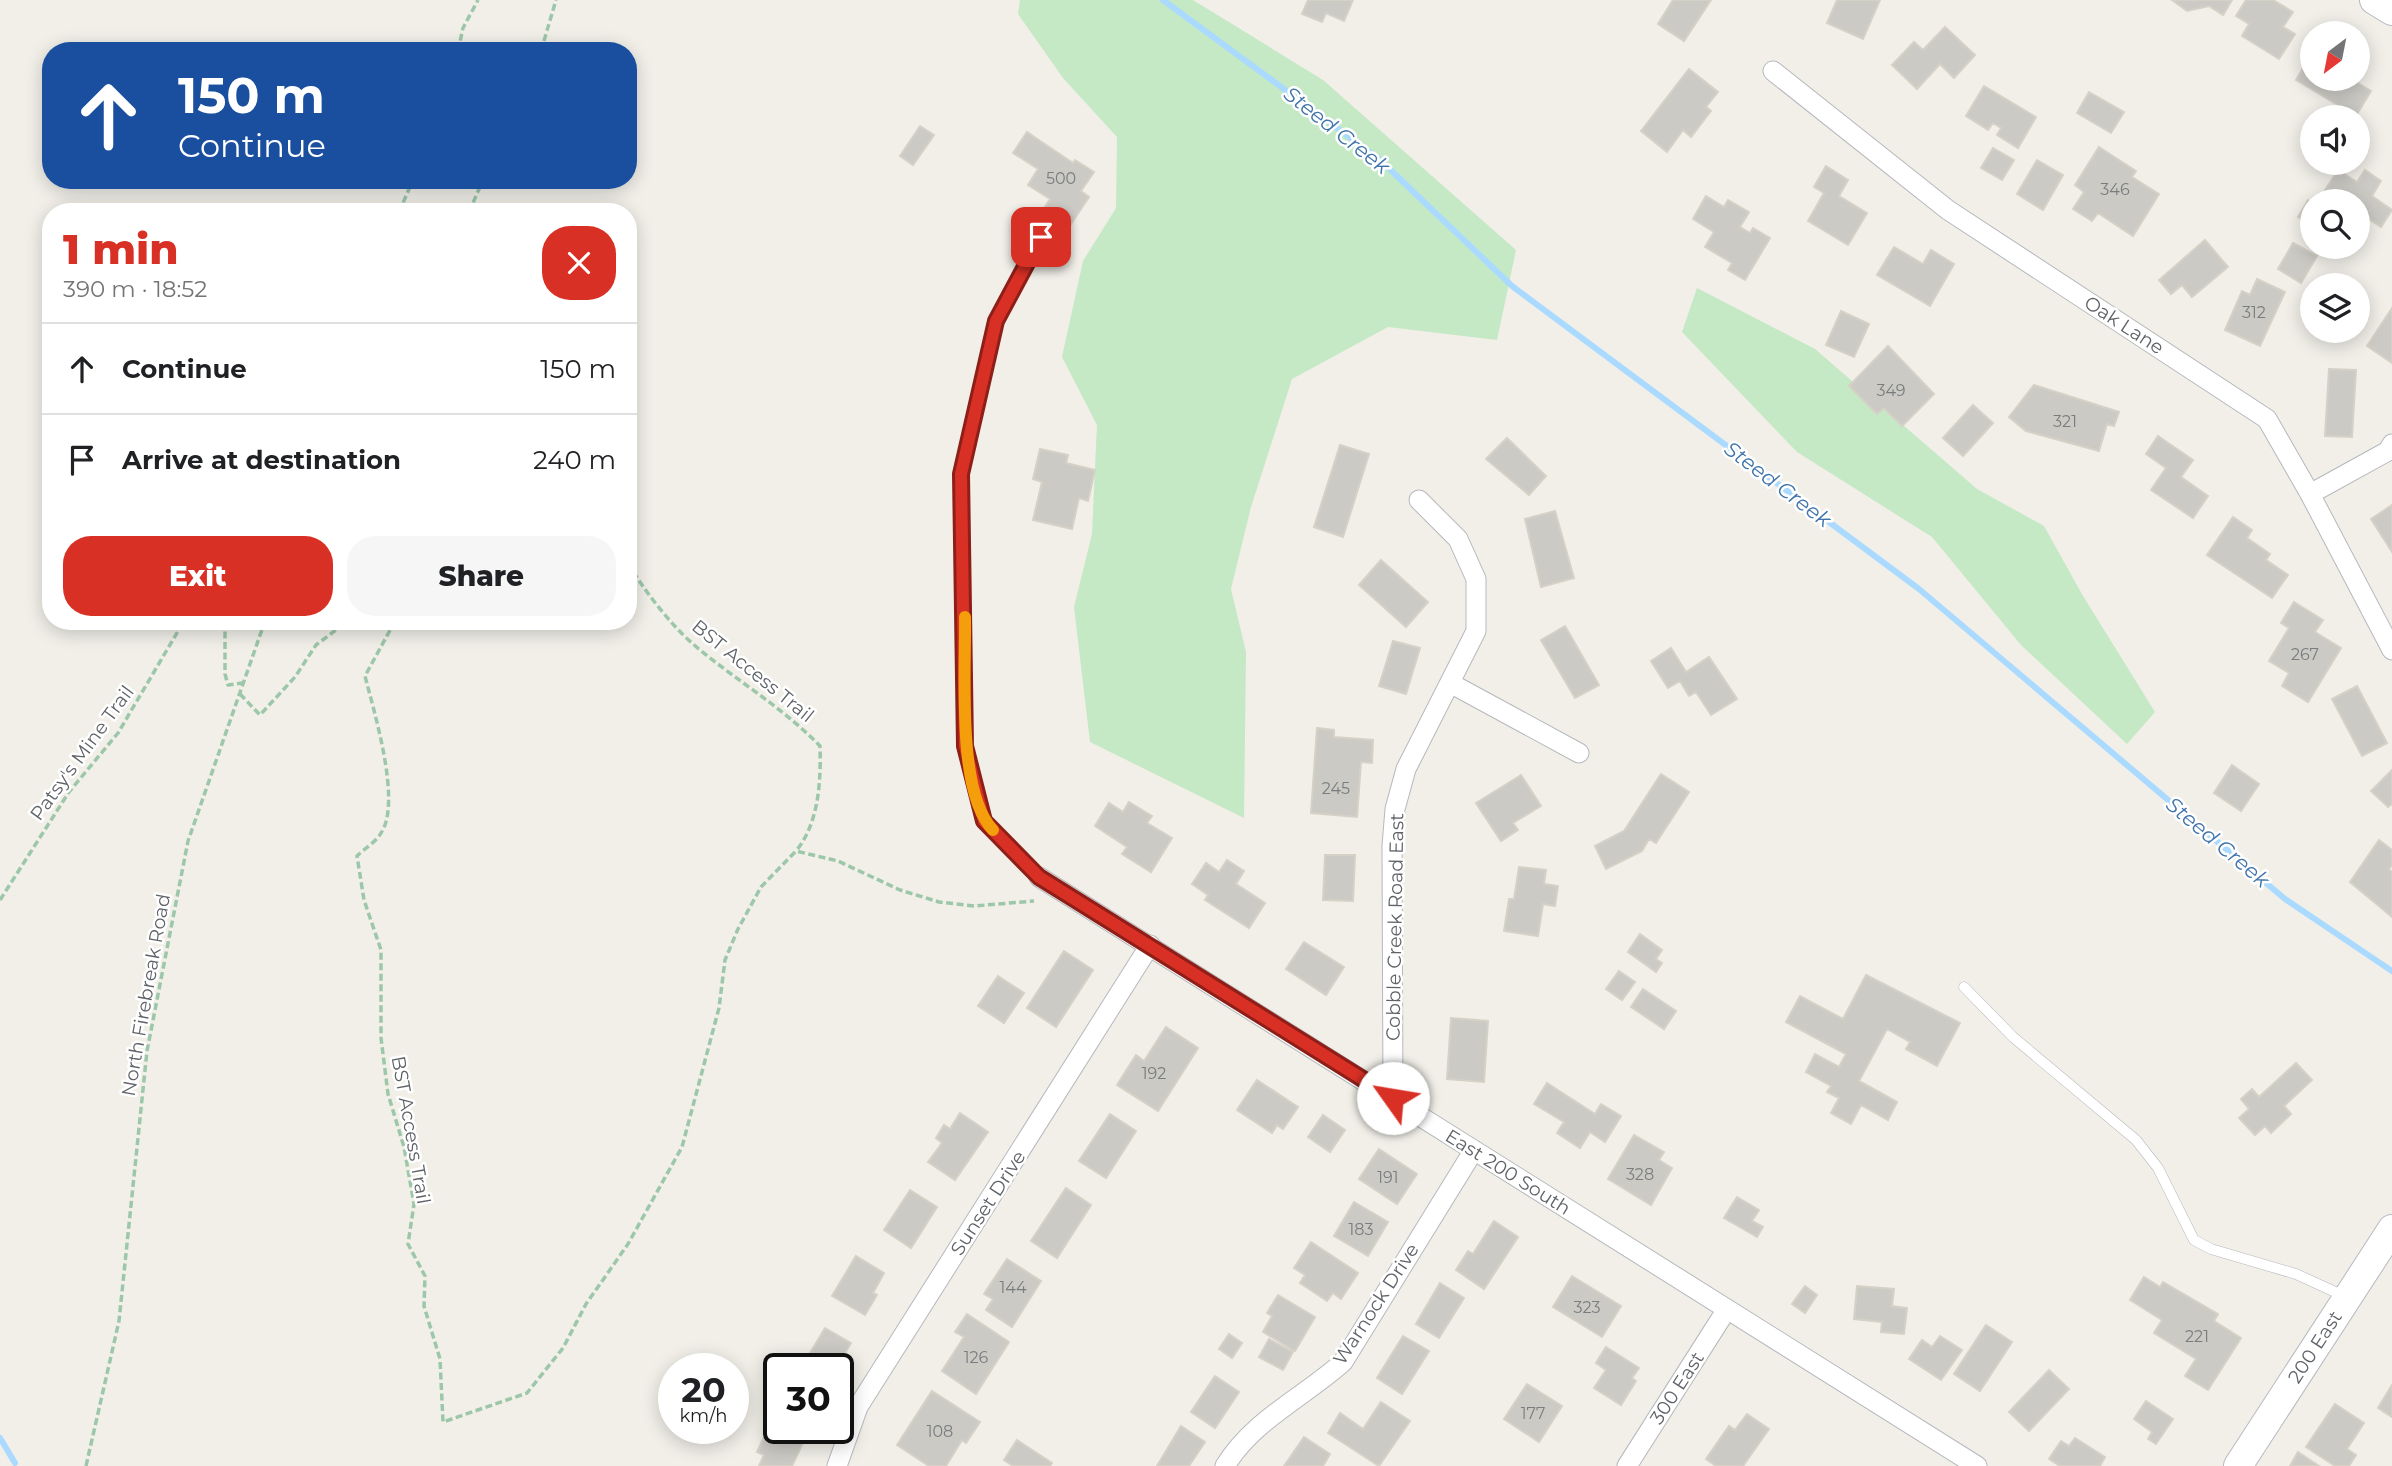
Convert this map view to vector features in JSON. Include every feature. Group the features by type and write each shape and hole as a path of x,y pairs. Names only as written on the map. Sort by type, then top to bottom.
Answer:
{"main road":[{"path":"2374,0 2392,11"},
{"name":"200 East","path":"2238,1466 2392,1229"}],"street":[{"name":"Oak Lane","path":"1773,71 1948,210 2267,419 2311,494 2392,650"},
{"path":"2311,494 2388,452 2392,444"},
{"name":"Cobble Creek Road East","path":"1393,1098 1392,846 1395,809 1406,769 1476,631 1476,579 1458,539 1419,500"},
{"path":"1450,683 1579,754"},
{"name":"East 200 South","path":"1039,877 1977,1466"},
{"name":"Sunset Drive","path":"837,1466 858,1407 1150,945"},
{"name":"Warnock Drive","path":"1225,1466 1266,1419 1322,1381 1343,1362 1474,1150"},
{"name":"300 East","path":"1627,1466 1727,1309"}],"lane":[{"path":"1039,877 984,821 965,746 961,474 996,321 1041,237"},
{"path":"1964,987 2013,1037 2136,1140 2158,1168 2194,1240 2211,1249 2297,1274 2348,1297"}],"path":[{"path":"460,42 463,28 478,0"},
{"path":"544,42 556,0"},
{"name":"BST Access Trail","path":"390,630 365,676 384,751 389,791 382,832 357,856 364,900 382,950 382,1038 388,1094 404,1147 414,1204 408,1244 425,1276 424,1306 440,1359 443,1422 527,1393 563,1348 586,1304 628,1244 682,1147 719,1008 725,960 761,887 807,837 818,790 820,746 755,689 691,643 637,579"},
{"name":"Patsy's Mine Trail","path":"0,900 69,792 118,733 179,630"},
{"path":"225,630 225,674 228,685 242,683"},
{"name":"North Firebreak Road","path":"86,1466 120,1321 147,1051 185,854 262,630"},
{"path":"239,693 260,715 295,677 316,645 336,630"},
{"path":"796,851 838,861 900,891 939,902 974,906 1034,901"}],"green space":[{"path":"1020,0 1193,0 1323,80 1516,250 1497,340 1388,327 1292,379 1251,507 1231,589 1246,652 1244,818 1090,742 1074,607 1092,534 1097,425 1062,357 1083,261 1116,208 1117,137 1063,78 1018,14"},
{"path":"1697,288 1815,349 1977,489 2044,526 2083,596 2155,712 2127,744 2021,645 1932,537 1797,452 1682,332"}],"building":[{"path":"1308,0 1353,0 1344,21 1326,13 1322,22 1302,14"},
{"path":"1673,0 1711,0 1684,41 1658,24"},
{"path":"1837,0 1880,0 1863,39 1827,23"},
{"path":"2172,0 2232,0 2223,15 2209,6 2187,11"},
{"path":"2246,0 2273,0 2293,12 2283,27 2295,34 2279,59 2242,36 2249,24 2236,16"},
{"path":"1945,27 1975,55 1954,78 1940,64 1917,89 1892,65 1914,42 1923,50"},
{"path":"1689,69 1718,92 1706,107 1711,111 1691,137 1683,130 1667,152 1641,131"},
{"path":"1984,86 2036,117 2018,148 1997,135 2001,128 1993,123 1988,130 1966,116"},
{"path":"2314,91 2371,91 2363,105 2338,105"},
{"path":"2089,92 2124,112 2111,133 2077,113"},
{"path":"920,126 934,135 913,165 900,156"},
{"path":"1027,132 1073,163 1075,160 1094,172 1081,191 1089,197 1071,224 1045,207 1050,199 1028,185 1038,169 1013,153"},
{"path":"2099,147 2136,171 2132,177 2159,194 2133,236 2098,213 2092,221 2073,209 2084,192 2075,185"},
{"path":"1993,148 2014,160 2002,180 1981,168"},
{"path":"2037,160 2063,175 2043,210 2017,194"},
{"path":"1826,166 1848,180 1839,196 1867,213 1848,245 1808,221 1824,193 1814,187"},
{"path":"2370,173 2381,181 2372,196 2392,210 2381,227 2370,220 2370,189 2326,189 2335,175 2346,175 2357,182 2362,175"},
{"path":"1706,196 1724,207 1728,200 1749,212 1740,227 1750,233 1753,228 1770,238 1745,280 1728,270 1732,263 1705,247 1714,232 1693,219"},
{"path":"2205,240 2228,267 2192,297 2182,285 2171,294 2159,280"},
{"path":"2293,243 2300,247 2300,259 2315,259 2307,273 2300,273 2300,282 2278,269"},
{"path":"1894,247 1923,264 1931,250 1954,264 1930,306 1877,275"},
{"path":"2257,279 2285,292 2260,346 2225,330 2242,291 2250,295"},
{"path":"2392,308 2392,363 2367,346"},
{"path":"1841,311 1869,324 1854,357 1826,345"},
{"path":"1888,346 1934,394 1902,426 1884,408 1877,414 1849,386"},
{"path":"2329,369 2356,370 2352,437 2325,436"},
{"path":"2034,385 2119,412 2114,426 2107,424 2099,451 2026,431 2009,417"},
{"path":"1973,405 1993,423 1963,456 1943,438"},
{"path":"2158,436 2193,460 2181,477 2208,496 2193,518 2151,490 2166,468 2146,454"},
{"path":"1507,438 1546,476 1529,495 1486,459"},
{"path":"1340,445 1369,454 1343,537 1314,527"},
{"path":"1040,449 1068,455 1066,463 1095,470 1088,501 1079,498 1072,529 1033,520 1042,482 1033,479"},
{"path":"2392,505 2392,552 2371,519"},
{"path":"1555,511 1574,578 1541,587 1525,519"},
{"path":"2233,517 2252,530 2247,538 2270,554 2266,560 2288,575 2272,598 2207,555"},
{"path":"1381,560 1428,602 1406,627 1359,585"},
{"path":"2294,602 2323,620 2315,632 2341,648 2308,702 2282,686 2289,673 2269,661 2289,628 2281,623"},
{"path":"1565,626 1599,685 1575,698 1541,640"},
{"path":"1393,641 1420,648 1406,694 1379,686"},
{"path":"1671,648 1686,672 1709,657 1737,699 1711,715 1696,692 1689,696 1680,681 1668,688 1651,661"},
{"path":"2357,686 2387,743 2362,756 2332,699"},
{"path":"1317,728 1334,730 1334,737 1373,740 1372,763 1361,762 1357,817 1311,813"},
{"path":"2232,765 2259,784 2241,811 2214,793"},
{"path":"2392,770 2392,804 2388,807 2371,791"},
{"path":"1661,774 1689,792 1656,843 1649,839 1642,851 1606,869 1595,846 1624,831"},
{"path":"1521,775 1541,806 1513,823 1518,830 1501,841 1476,803"},
{"path":"1129,802 1152,816 1147,823 1172,838 1151,872 1122,854 1127,847 1095,826 1109,803 1123,812"},
{"path":"2379,840 2392,850 2392,865 2389,869 2392,872 2392,917 2350,882"},
{"path":"1325,855 1355,855 1353,901 1323,900"},
{"path":"1227,860 1244,871 1236,884 1265,903 1249,928 1205,900 1208,895 1192,884 1206,863 1219,872"},
{"path":"1519,867 1546,870 1544,884 1558,886 1555,906 1543,904 1538,936 1504,931 1509,899 1514,899"},
{"path":"1640,934 1662,950 1656,959 1662,963 1656,972 1628,952"},
{"path":"1304,942 1344,967 1326,995 1286,969"},
{"path":"1064,951 1093,970 1056,1027 1027,1008"},
{"path":"1619,971 1635,982 1622,1000 1606,989"},
{"path":"1866,975 1960,1023 1937,1066 1906,1049 1910,1042 1887,1029 1859,1081 1897,1102 1888,1120 1861,1105 1851,1124 1831,1113 1839,1098 1827,1092 1831,1086 1806,1072 1815,1054 1839,1067 1846,1054 1786,1022 1800,996 1843,1019"},
{"path":"998,976 1024,993 1004,1023 978,1006"},
{"path":"1643,989 1676,1011 1664,1029 1631,1007"},
{"path":"1451,1018 1488,1021 1484,1082 1447,1079"},
{"path":"1166,1027 1198,1048 1158,1111 1117,1085 1136,1055 1144,1061"},
{"path":"2296,1063 2312,1080 2284,1106 2291,1114 2271,1133 2265,1126 2255,1135 2239,1118 2249,1109 2241,1099 2252,1089 2259,1097"},
{"path":"1257,1080 1298,1107 1283,1129 1277,1125 1272,1133 1237,1110"},
{"path":"1547,1083 1595,1114 1601,1104 1621,1116 1605,1142 1590,1132 1580,1148 1557,1133 1564,1122 1534,1104"},
{"path":"960,1113 988,1132 955,1180 928,1162 942,1143 936,1138 944,1125 950,1129"},
{"path":"1110,1114 1136,1131 1106,1178 1079,1161"},
{"path":"1323,1115 1345,1130 1330,1152 1308,1137"},
{"path":"1634,1135 1664,1152 1659,1160 1672,1168 1651,1205 1608,1179"},
{"path":"1379,1149 1417,1174 1397,1204 1359,1179"},
{"path":"1066,1188 1091,1205 1057,1258 1031,1241"},
{"path":"910,1190 937,1207 911,1248 884,1230"},
{"path":"1737,1197 1759,1210 1752,1221 1763,1227 1757,1237 1724,1218"},
{"path":"1354,1202 1388,1222 1368,1256 1334,1236"},
{"path":"1494,1221 1518,1237 1484,1289 1456,1270 1468,1251 1473,1254"},
{"path":"1311,1242 1358,1273 1341,1299 1333,1293 1327,1301 1300,1283 1305,1275 1294,1268"},
{"path":"856,1256 884,1273 873,1293 877,1295 865,1315 832,1296"},
{"path":"1007,1259 1041,1281 1012,1327 986,1310 993,1299 984,1294"},
{"path":"1572,1276 1621,1306 1602,1337 1553,1307"},
{"path":"2144,1277 2160,1287 2163,1282 2218,1314 2214,1321 2241,1338 2208,1390 2185,1376 2196,1359 2154,1333 2162,1320 2130,1300"},
{"path":"1440,1283 1464,1298 1439,1338 1416,1324"},
{"path":"1805,1286 1817,1295 1805,1313 1792,1304"},
{"path":"1857,1286 1894,1289 1892,1306 1907,1308 1904,1334 1881,1332 1882,1322 1854,1319"},
{"path":"1278,1295 1315,1317 1295,1351 1263,1332 1272,1316 1267,1313"},
{"path":"967,1314 1009,1342 976,1394 942,1371 964,1337 955,1332"},
{"path":"1986,1325 2012,1342 1980,1391 1954,1374"},
{"path":"825,1328 851,1343 845,1353 810,1353"},
{"path":"1229,1334 1242,1343 1232,1358 1219,1349"},
{"path":"1403,1336 1429,1351 1402,1394 1377,1378"},
{"path":"1940,1336 1962,1350 1941,1380 1909,1359 1922,1340 1932,1347"},
{"path":"1269,1339 1293,1352 1283,1370 1259,1357"},
{"path":"1606,1347 1639,1368 1632,1378 1636,1381 1621,1405 1594,1388 1606,1370 1596,1363"},
{"path":"2049,1370 2069,1389 2029,1431 2009,1412"},
{"path":"1215,1376 1239,1392 1215,1428 1191,1412"},
{"path":"1527,1384 1562,1406 1539,1442 1504,1419"},
{"path":"2392,1385 2392,1417 2378,1408"},
{"path":"932,1391 980,1422 966,1443 962,1440 946,1466 929,1466 897,1445"},
{"path":"2146,1401 2173,1419 2156,1444 2148,1439 2152,1432 2134,1419"},
{"path":"1381,1402 1410,1421 1379,1466 1328,1433 1340,1413 1363,1429"},
{"path":"2335,1404 2364,1423 2347,1449 2356,1455 2349,1466 2335,1466 2306,1447"},
{"path":"1747,1414 1769,1429 1743,1466 1716,1466 1706,1459 1729,1426 1735,1430"},
{"path":"1181,1426 1205,1442 1189,1466 1157,1466"},
{"path":"1304,1437 1330,1454 1323,1466 1284,1466"},
{"path":"2075,1438 2105,1457 2100,1466 2060,1466 2049,1459 2061,1441 2069,1446"},
{"path":"763,1439 763,1444 802,1444 792,1466 759,1466 764,1455 757,1452"},
{"path":"1017,1440 1052,1463 1050,1466 1013,1466 1004,1460"},
{"path":"2298,1452 2319,1466 2290,1466"}],"waterway":[{"name":"Steed Creek","path":"1163,0 1379,159 1512,286 1919,589 2285,899 2392,971"},
{"path":"0,1438 15,1463"}],"slow traffic":[{"path":"965,617 965,746 984,821 993,830"}],"route":[{"path":"1041,237 996,321 961,474 965,746 984,821 1039,877 1393,1098"}]}
